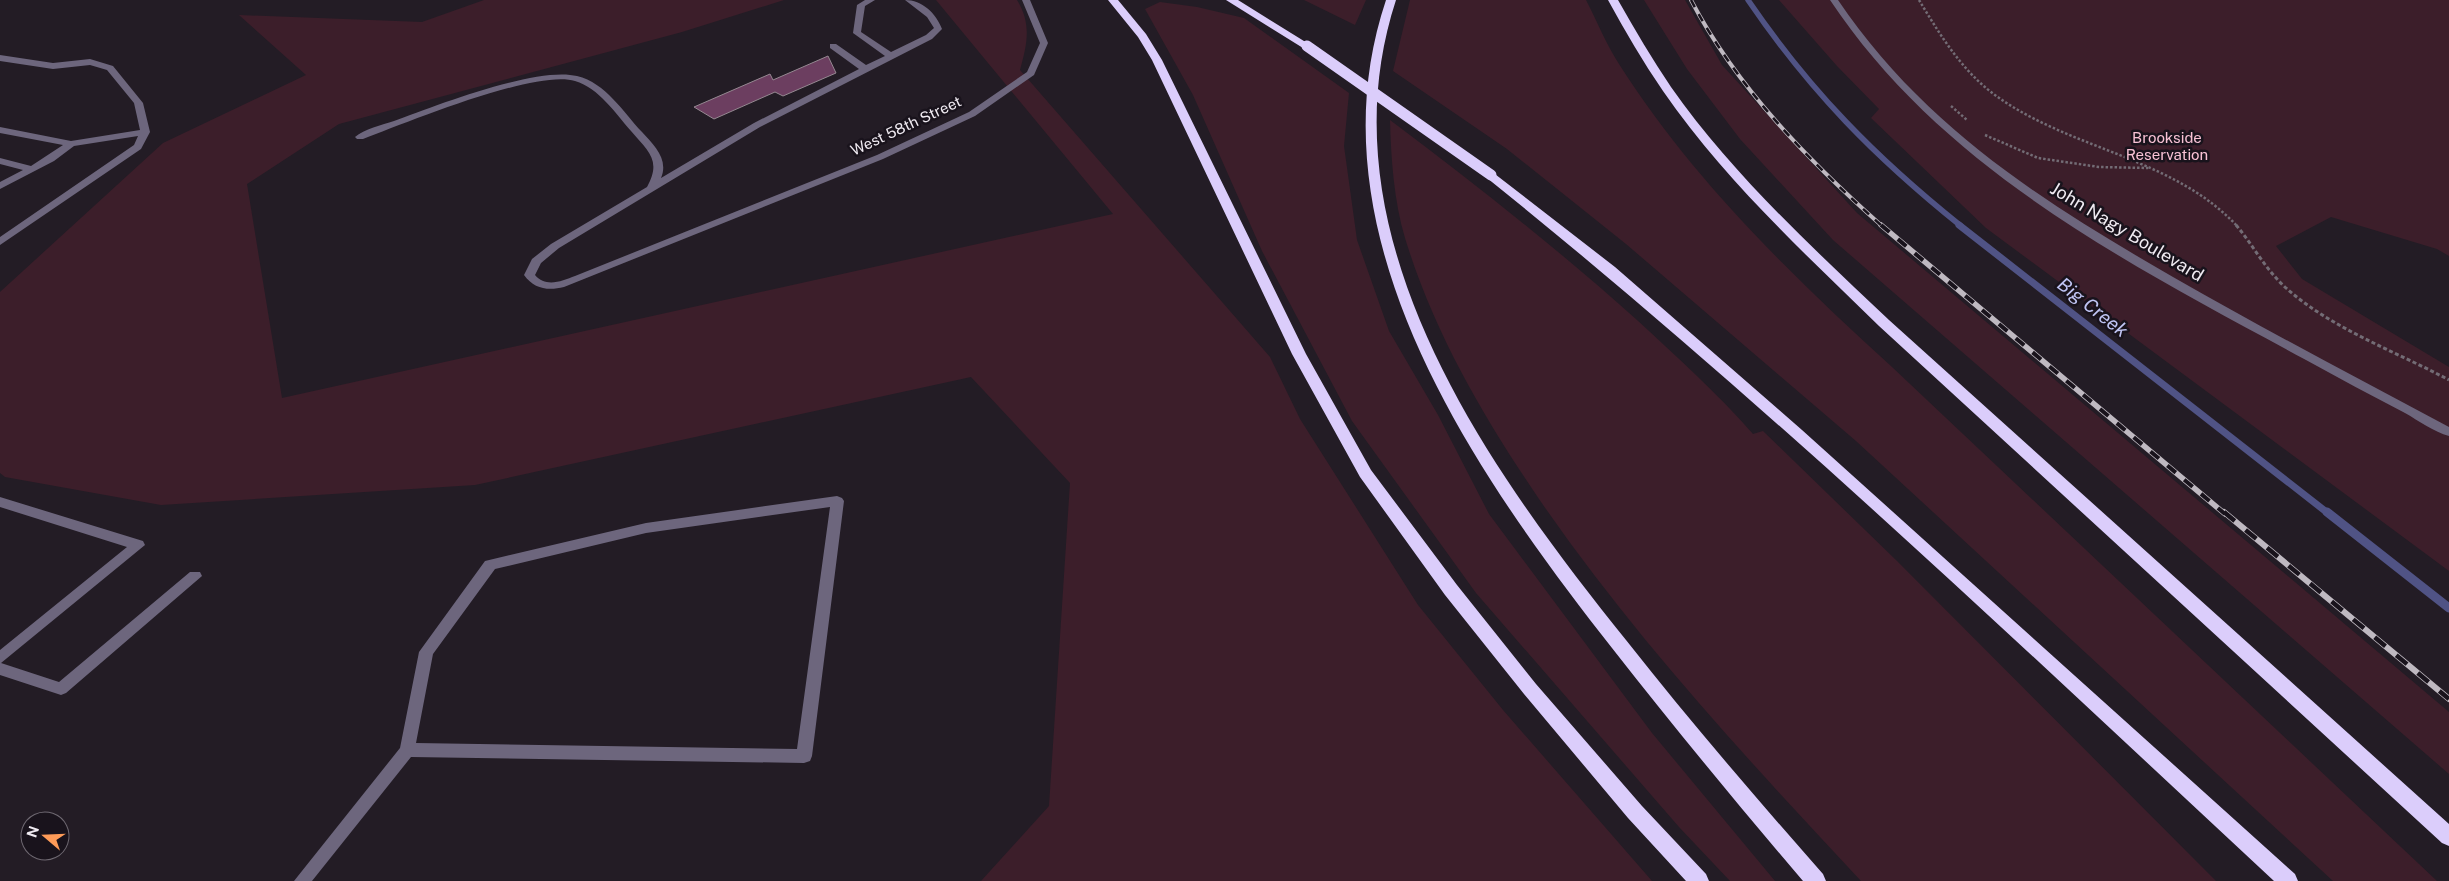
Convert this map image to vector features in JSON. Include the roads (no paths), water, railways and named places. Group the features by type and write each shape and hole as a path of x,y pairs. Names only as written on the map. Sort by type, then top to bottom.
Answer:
{"highway":[{"path":"1113,0 1136,28 1157,60 1299,354 1365,473 1451,590 1530,690 1699,881"},
{"path":"1230,0 1307,46 1491,175 1610,270 1797,434 2288,881"},
{"path":"1391,0 1377,58 1372,109 1375,187 1388,244 1403,292 1424,345 1454,405 1481,451 1541,541 1596,616 1678,719 1754,811 1816,881"},
{"path":"1613,0 1650,65 1698,130 1795,237 1884,323 2449,837"}],"street":[{"path":"871,0 861,5 857,33 891,56"},
{"path":"651,188 756,125 929,37 938,29 935,19 926,10 909,0"},
{"name":"West 58th Street","path":"651,188 555,246 536,261 529,275 533,282 539,286 566,283 880,157 972,114 1031,73 1044,43 1026,0"},
{"name":"John Nagy Boulevard","path":"1834,0 1873,54 1918,101 1981,157 2057,213 2220,309 2449,432"},
{"path":"832,46 865,69"},
{"path":"0,58 53,66 90,62 110,68 138,103 145,132 138,147 0,242"},
{"path":"360,137 500,89 547,78 573,77 589,84 603,94 656,155 659,170 651,188"},
{"path":"0,130 71,144 145,132"},
{"path":"0,186 32,169 71,144"},
{"path":"0,161 32,169"},
{"path":"302,881 407,750 426,652 490,566 646,528 837,501 804,756 407,750"},
{"path":"0,502 138,545 0,658"},
{"path":"0,669 62,689 195,576"}],"waterway":[{"name":"Big Creek","path":"1748,0 1795,64 1845,121 1900,174 1961,226"},
{"name":"Big Creek","path":"1959,225 2329,514"},
{"name":"Big Creek","path":"2327,512 2449,608"}],"railway":[{"path":"1691,0 1709,32 1730,63 1776,122 1828,176 1882,226"},
{"path":"1881,225 2225,514"},
{"path":"2224,512 2449,699"}],"park label":[{"name":"Brookside Reservation","path":"2167,146"}]}
